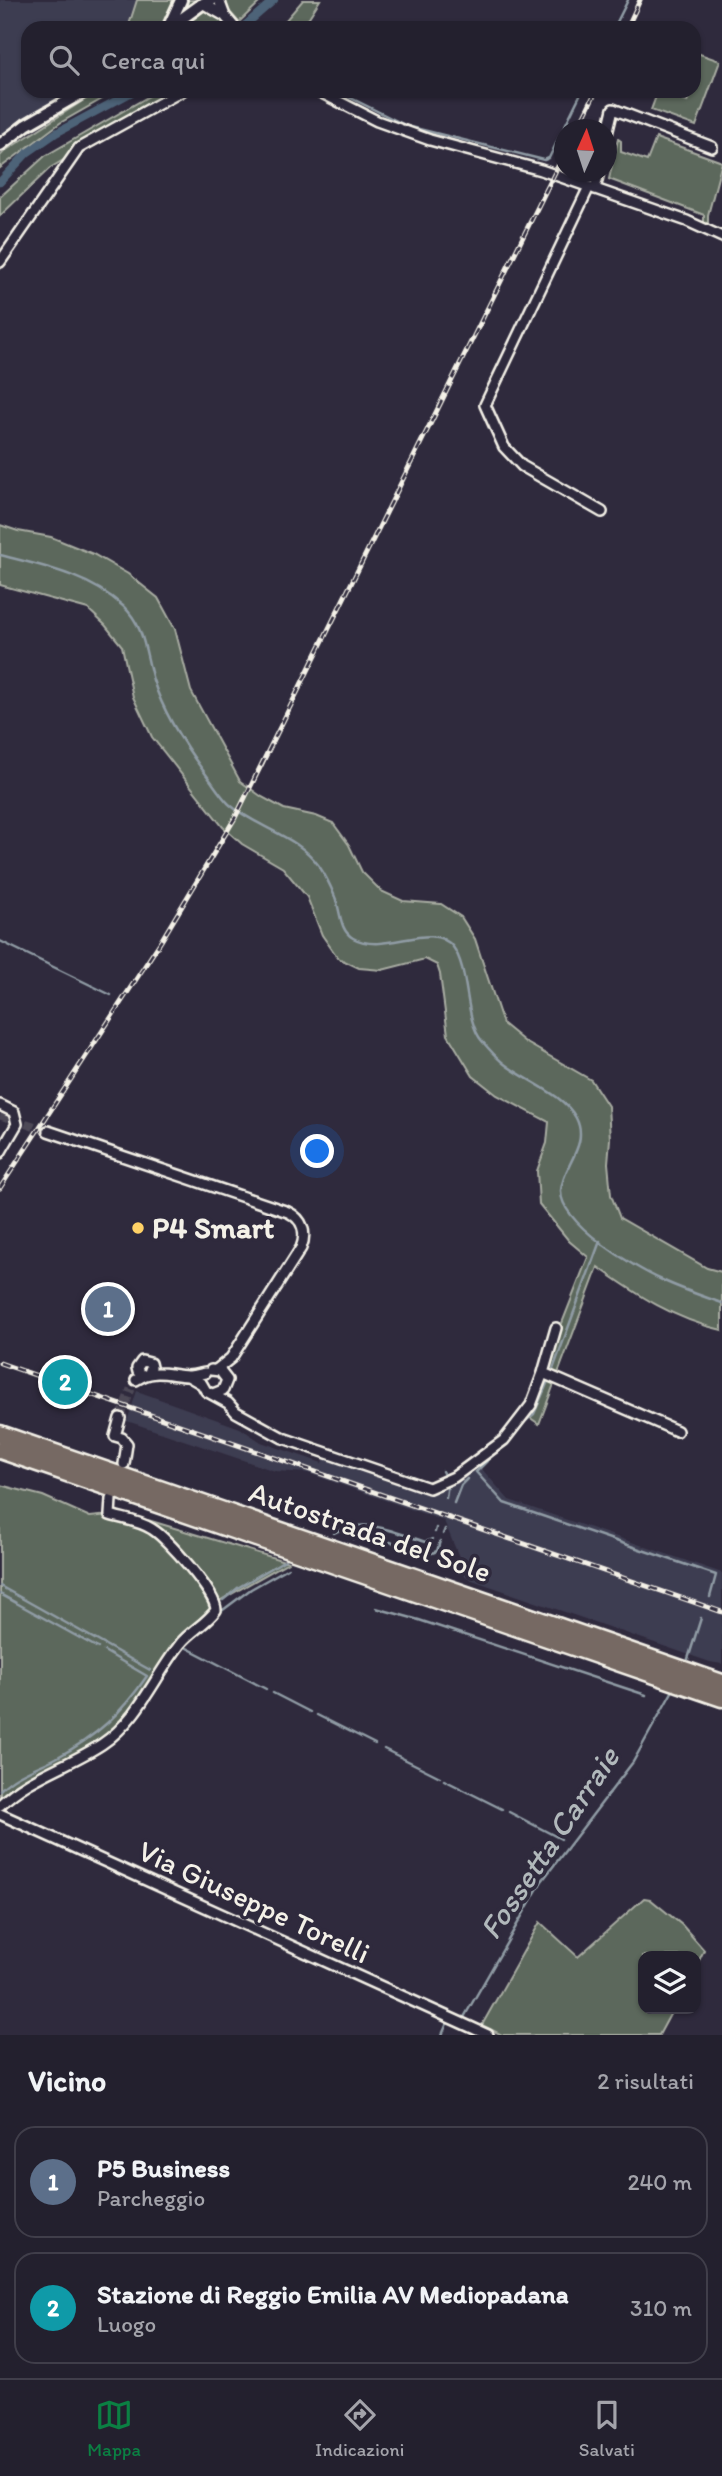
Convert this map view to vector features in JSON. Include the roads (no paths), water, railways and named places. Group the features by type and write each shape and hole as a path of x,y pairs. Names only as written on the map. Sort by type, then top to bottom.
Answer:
{"highway":[{"name":"Autostrada del Sole","path":"0,1434 722,1683"},
{"name":"Autostrada del Sole","path":"0,1450 722,1698"}],"street":[{"path":"172,21 181,0"},
{"path":"190,0 206,3 229,21"},
{"path":"219,0 225,16"},
{"path":"179,21 206,3"},
{"path":"0,145 26,125 73,98"},
{"path":"0,262 79,148 169,98"},
{"path":"332,98 377,121 430,140 541,170 687,221 722,237"},
{"path":"611,119 613,109 712,147"},
{"path":"595,182 485,405 504,447 522,466 602,512"},
{"path":"0,1105 14,1112 17,1124 0,1153"},
{"path":"48,1131 288,1212 300,1221 304,1230 301,1248 230,1357 216,1370 188,1376"},
{"path":"141,1376 161,1371 188,1376 202,1384 206,1391 228,1403 236,1412 288,1440 429,1488 454,1477 504,1440 531,1405 555,1328"},
{"path":"228,1403 225,1376 230,1357"},
{"path":"216,1370 225,1376"},
{"path":"202,1384 205,1373"},
{"path":"543,1373 677,1431"},
{"path":"213,1394 220,1393 226,1387"},
{"path":"120,1418 115,1436 122,1438 127,1444 124,1464"},
{"path":"0,1805 20,1788 81,1757 118,1731 138,1708 184,1641 216,1609 216,1602 210,1591 158,1534 140,1523 110,1515 111,1499"},
{"name":"Via Giuseppe Torelli","path":"0,1814 488,2035"}],"waterway":[{"path":"250,21 274,0"},
{"path":"618,21 628,0"},
{"path":"0,182 27,153 56,133 121,98"},
{"path":"351,98 407,126 544,160 549,158 579,98"},
{"path":"0,555 80,579 110,595 123,606 140,631 153,680 164,707 194,757 229,804 310,855 328,881 348,935 366,942 379,943 433,936 444,939 453,947 462,968 472,1021 482,1041 511,1069 562,1101 576,1118 580,1137 561,1190 564,1203 572,1216 601,1243 635,1266 669,1283 722,1303"},
{"path":"0,941 111,995"},
{"name":"Fossetta Carraie","path":"552,1372 600,1241"},
{"name":"Fossetta Carraie","path":"521,1425 534,1414 549,1379"},
{"name":"Fossetta Carraie","path":"500,1448 476,1472 504,1503 716,1575 710,1597"},
{"path":"442,1471 446,1479"},
{"path":"454,1503 461,1485 467,1479"},
{"path":"446,1498 448,1483"},
{"path":"334,1533 346,1528 368,1526 391,1530 426,1542 432,1539"},
{"path":"435,1532 436,1528"},
{"path":"443,1534 445,1529"},
{"path":"354,1539 367,1536 432,1553 437,1551 440,1541"},
{"path":"223,1600 239,1587 285,1560"},
{"path":"219,1613 251,1589 288,1568"},
{"path":"0,1586 150,1670"},
{"path":"0,1594 98,1648"},
{"path":"376,1608 646,1695"},
{"path":"195,1625 208,1613"},
{"name":"Fossetta Carraie","path":"688,1659 701,1618"},
{"path":"187,1648 266,1689"},
{"path":"0,1790 19,1775 84,1741 118,1713 137,1690 147,1676 104,1651"},
{"path":"129,1726 180,1653"},
{"name":"Fossetta Carraie","path":"463,2019 542,1881 633,1762 672,1692"},
{"path":"273,1693 310,1712"},
{"path":"317,1715 375,1744"},
{"path":"384,1749 440,1777"},
{"path":"66,1770 78,1763"},
{"path":"444,1780 502,1809"},
{"path":"509,1812 561,1839"},
{"name":"Fossetta Carraie","path":"442,2035 448,2021 450,2022"}],"tunnel":[{"path":"0,1115 48,1131"},
{"path":"120,1418 131,1389"}],"railway":[{"path":"630,21 640,0"},
{"path":"582,119 593,98"},
{"path":"0,1188 161,941 235,818 554,174"},
{"path":"0,1363 722,1612"}],"place":[{"name":"P4 Smart","path":"138,1228"},
{"name":"P5 Business","path":"108,1309"},
{"name":"Stazione di Reggio Emilia AV Mediopadana","path":"65,1382"}]}
